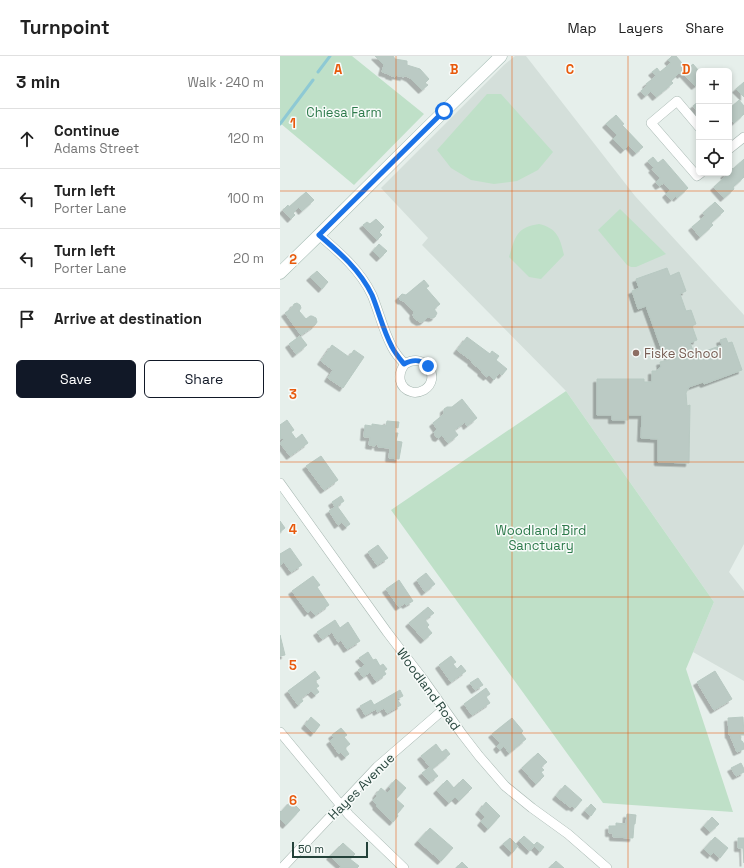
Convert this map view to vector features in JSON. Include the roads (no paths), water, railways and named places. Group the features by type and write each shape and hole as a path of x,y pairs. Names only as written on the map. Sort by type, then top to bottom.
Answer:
{"main road":[{"path":"280,273 501,56"}],"street":[{"path":"696,123 677,101 651,123 696,175"},
{"path":"732,147 744,137"},
{"path":"319,235 348,261 365,283 372,296 392,348 404,364"},
{"name":"Woodland Road","path":"280,483 471,746 505,786 568,834 606,868"},
{"name":"Hayes Avenue","path":"282,868 377,767 444,710"},
{"path":"280,732 349,815 404,868"}],"waterway":[{"path":"318,72 330,56"},
{"path":"280,124 313,80"}],"place":[{"name":"Fiske School","path":"636,353"}],"park label":[{"name":"Chiesa Farm","path":"344,112"},
{"name":"Woodland Bird Sanctuary","path":"541,538"}]}
